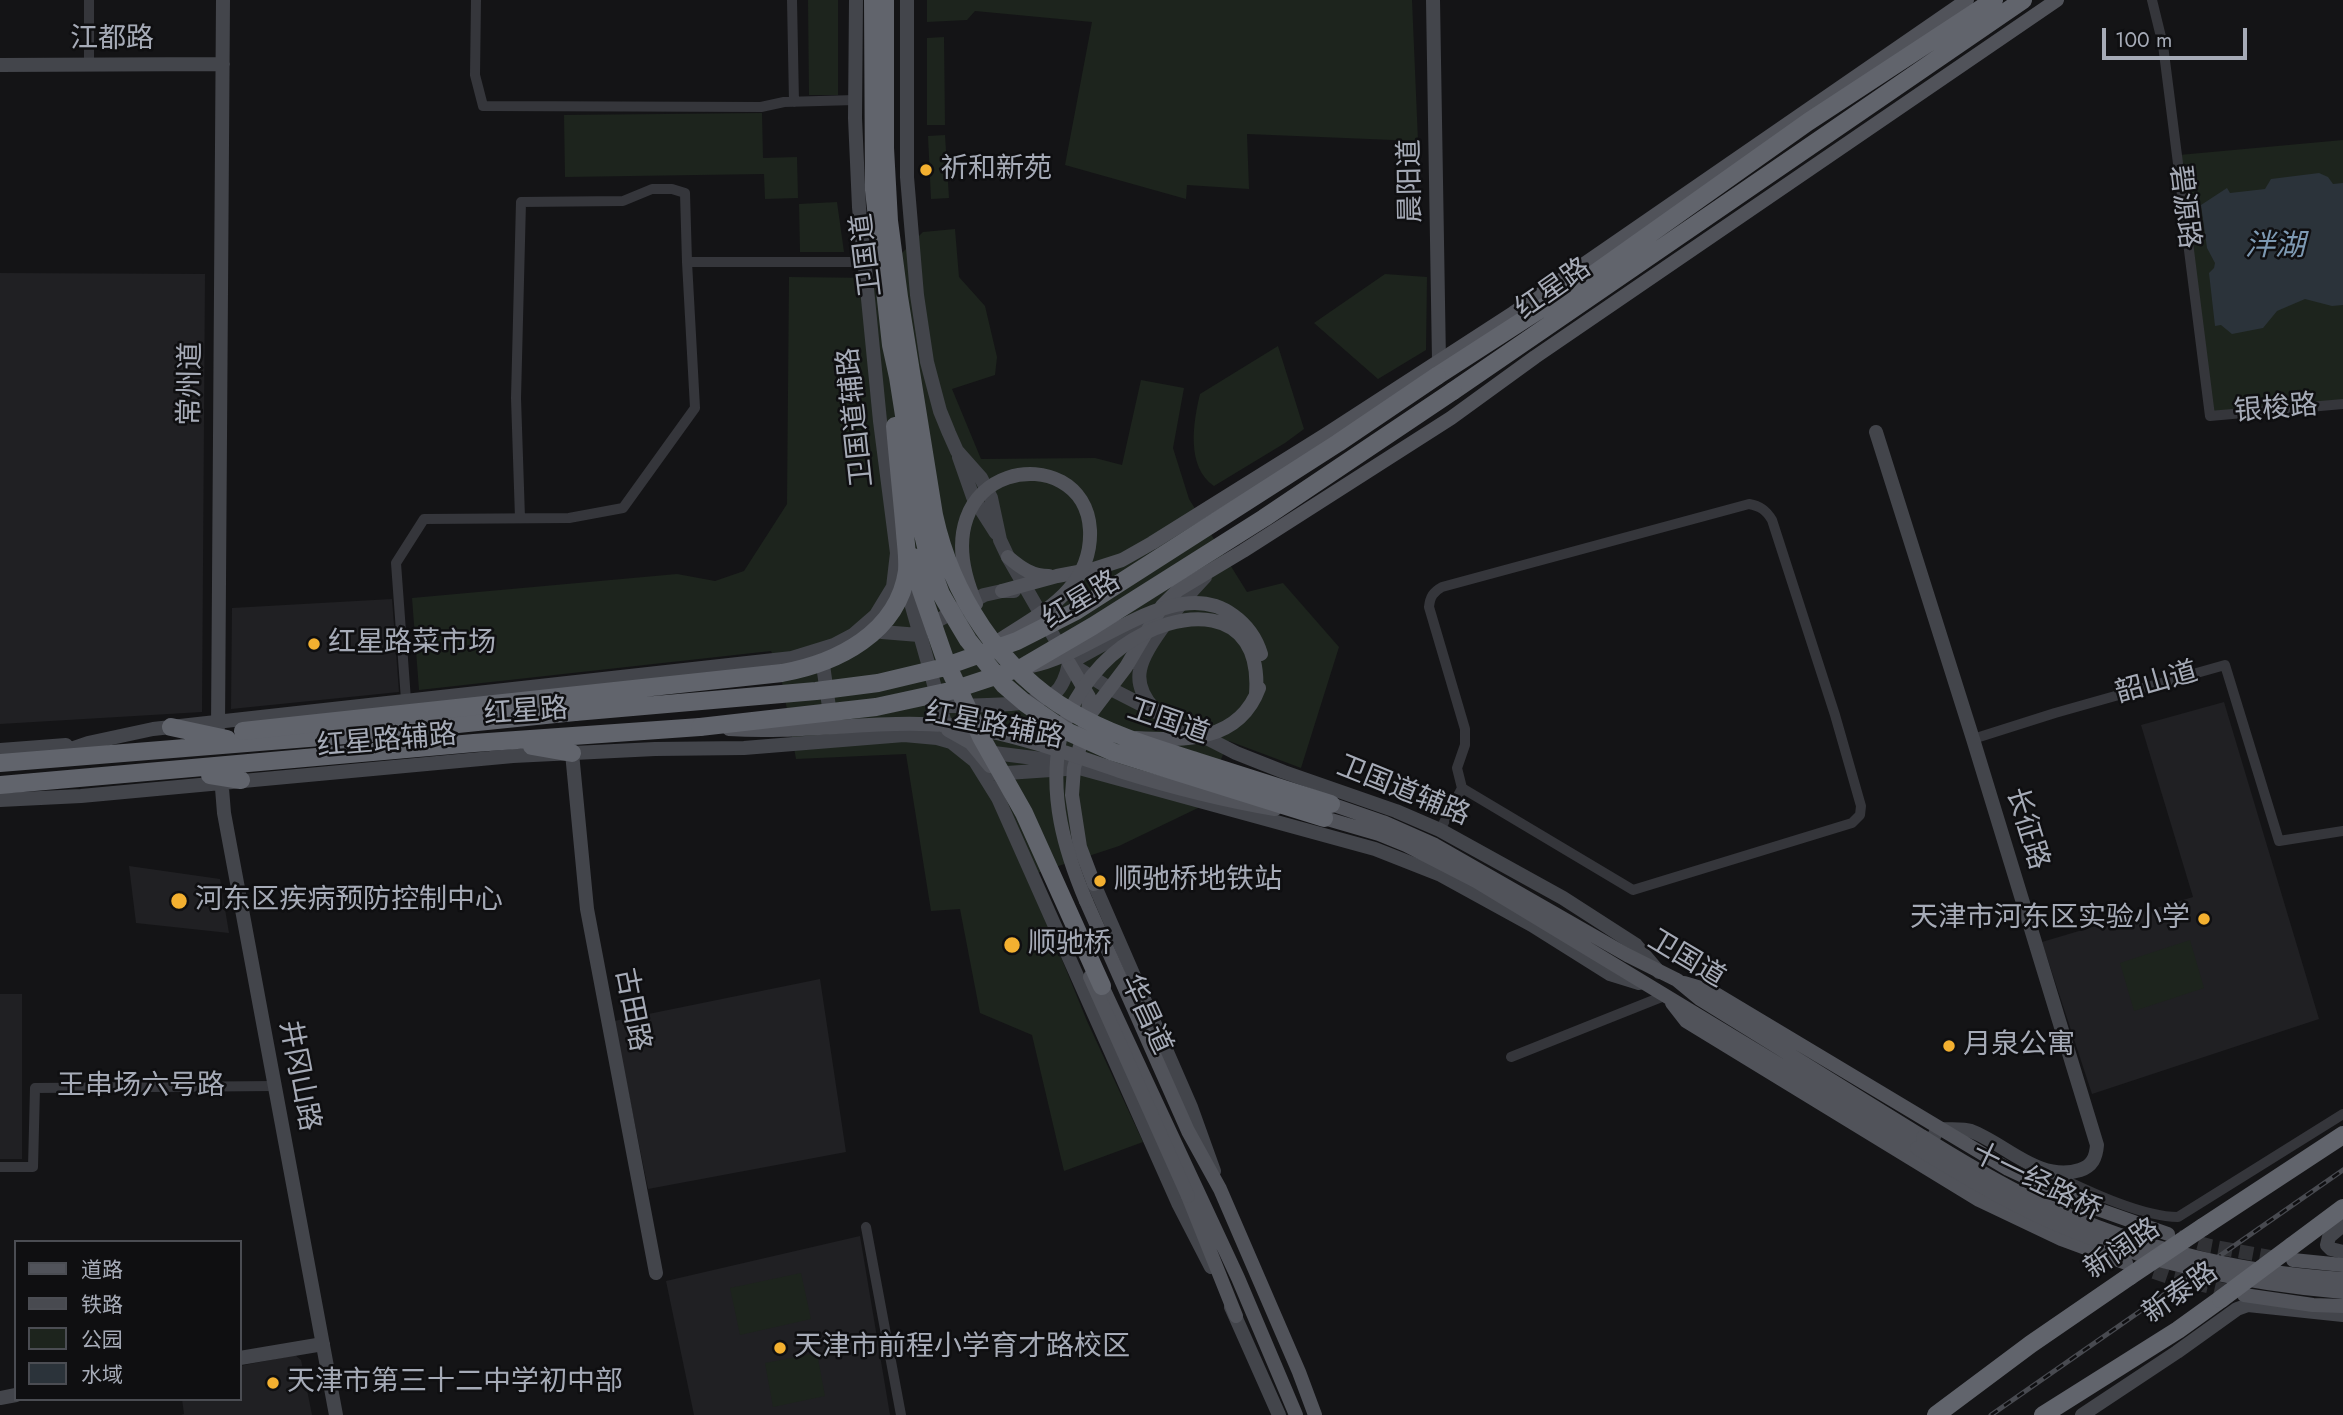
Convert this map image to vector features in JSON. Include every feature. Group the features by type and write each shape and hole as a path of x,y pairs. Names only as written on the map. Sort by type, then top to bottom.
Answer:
{"highway":[{"name":"卫国道","path":"873,0 874,190 891,345 930,564 956,620 1003,685 1044,718 1092,744 1169,771 1328,811"},
{"name":"卫国道","path":"885,0 886,187 893,255 939,539 961,593 990,638 1020,674 1070,711 1123,737 1328,811"},
{"name":"红星路","path":"246,737 442,727 878,683 971,659 1034,634 1076,611 1338,443 1438,368 1484,346 1581,283 1808,122 1994,0"},
{"name":"红星路","path":"0,793 182,770 219,775 501,741 570,745 876,707 950,691 1023,667 1264,518 1453,391 1484,382 1502,358 2023,0"},
{"name":"卫国道","path":"891,345 890,384 904,519"},
{"path":"1461,346 1484,346"},
{"path":"171,727 246,737 782,673 816,666 849,651 866,639 886,619 897,602 908,562 904,519"},
{"name":"华昌道","path":"904,519 921,590 946,662 981,737 1024,813 1102,986"},
{"path":"0,763 214,734"},
{"path":"219,775 241,780"},
{"name":"新阔路","path":"1939,1412 2128,1269 2203,1227 2343,1135"},
{"name":"新泰路","path":"2043,1415 2178,1330 2292,1253 2343,1208"}],"main road":[{"path":"1008,557 1037,576 1057,576 1122,560 1438,368 1461,346 1513,313 1967,0"},
{"path":"1088,717 1136,658 1157,615 1178,590 1465,408 1484,382 2057,0"},
{"path":"971,659 1056,602 1070,588 1084,565 1090,540 1088,517 1080,500 1060,481 1030,473 995,482 976,499 966,521 962,544 965,577 990,638"},
{"path":"1002,591 1028,591 1057,576"},
{"path":"1023,667 1041,664 1074,652 1163,608 1185,603 1211,605 1220,607 1238,618 1254,636 1261,652 1262,663 1262,678 1256,694 1243,714 1230,726 1214,733 1179,739 1123,737"},
{"name":"华昌道","path":"1256,694 1255,661 1249,646 1233,628 1219,622 1199,619 1176,622 1156,628 1130,642 1105,663 1072,707 1060,741 1057,805 1067,852 1082,891 1196,1148 1220,1189 1299,1371 1315,1415"},
{"path":"1069,663 1087,690 1090,704 1074,768 1073,810 1080,847 1094,884"},
{"path":"700,727 797,731 875,723 982,730 1177,788 1250,805 1328,811"},
{"name":"华昌道","path":"937,726 965,738 989,765 1019,821 1188,1196 1236,1316"},
{"name":"卫国道","path":"1328,811 1433,859 1623,961 1660,972 1676,980 1696,1005"},
{"name":"卫国道","path":"1623,961 1644,984 1666,997 1696,1005 1920,1143"},
{"path":"1676,980 1711,991 2008,1169 2129,1222 2168,1234"},
{"name":"华昌道","path":"1102,986 1232,1265 1296,1415"},
{"path":"1666,997 1686,1021 1917,1164 2012,1217 2128,1269"},
{"name":"十一经路桥","path":"1920,1143 2072,1217 2149,1244 2238,1266 2309,1277 2343,1279"},
{"name":"十一经路桥","path":"1920,1143 2018,1206 2101,1241 2188,1268 2295,1288 2343,1292"},
{"path":"2292,1253 2343,1265"},
{"path":"2246,1300 2343,1306"}],"street":[{"path":"89,0 89,64"},
{"name":"常州道","path":"219,775 214,734 222,0"},
{"path":"476,0 475,75 483,106 761,107 794,102 855,100"},
{"path":"792,0 794,102"},
{"name":"晨阳道","path":"1436,0 1445,330 1450,340 1461,346"},
{"name":"晨阳道","path":"1436,0 1438,368"},
{"name":"碧源路","path":"2152,0 2163,45 2210,416"},
{"path":"856,3 907,3 906,141 909,214 927,362 940,411 957,451 981,478 991,498 1000,540 1008,557 1069,663"},
{"name":"卫国道辅路","path":"856,3 855,100 860,218 881,431 897,553 893,587 876,615"},
{"name":"江都路","path":"0,67 89,64 222,66"},
{"name":"江都路","path":"0,67 222,66"},
{"path":"406,700 396,563 424,519 569,518 623,508 695,408 685,193 672,189 652,189 623,201 521,202 516,398 520,518"},
{"path":"860,218 909,214"},
{"path":"687,262 865,262"},
{"name":"银梭路","path":"2210,416 2343,404"},
{"path":"881,431 940,411"},
{"name":"长征路","path":"1876,432 2097,1145 2093,1161 2086,1167 2071,1172 2045,1171"},
{"path":"1214,504 1243,551"},
{"path":"1440,830 1462,788 1457,768 1465,745 1465,729 1429,607 1430,598 1435,591 1749,504 1759,506 1767,512 1772,520 1835,715 1861,806 1860,815 1852,822 1633,890 1462,788"},
{"path":"897,553 921,627 950,741"},
{"path":"862,627 882,632 921,627 984,595 1002,591 1008,572 1008,557"},
{"path":"1155,710 1147,702 1140,684 1136,658 1210,571"},
{"path":"876,615 891,615 921,627"},
{"name":"红星路辅路","path":"214,734 406,700 771,662 821,651 853,635 876,615"},
{"path":"941,707 1044,699 1059,688 1069,663 1157,615"},
{"path":"821,651 833,740"},
{"name":"卫国道辅路","path":"1069,663 1109,688 1236,753 1396,811 1440,830 1563,898 1636,944 1660,972"},
{"name":"韶山道","path":"1973,739 2225,665 2279,841 2343,831"},
{"name":"红星路辅路","path":"904,735 932,723 935,710 941,707"},
{"path":"43,759 88,743 133,732 171,727"},
{"name":"红星路辅路","path":"241,780 468,760 570,745 655,749 744,748 904,735 937,738 986,752 1041,758 1074,768"},
{"name":"华昌道","path":"950,741 975,761 1009,822 1178,1203 1236,1316 1278,1414"},
{"path":"0,750 88,743"},
{"name":"古田路","path":"570,745 587,909 656,1273"},
{"path":"1218,807 1236,753"},
{"path":"985,775 1074,768 1314,831 1405,859 1441,875 1532,925 1610,974 1644,984"},
{"path":"0,793 81,796 219,775"},
{"name":"井冈山路","path":"219,775 334,1415"},
{"name":"华昌道","path":"1094,884 1191,1107 1220,1189"},
{"path":"1511,1058 1666,997"},
{"name":"王串场六号路","path":"0,1167 33,1167 35,1088 273,1086"},
{"path":"1917,1164 1938,1129 1969,1130 2045,1171 2125,1205 2160,1216 2178,1217 2343,1114"},
{"path":"2343,1225 2329,1237 2327,1244 2330,1249 2343,1252"},
{"path":"866,1227 901,1415"},
{"path":"2082,1415 2177,1352 2246,1300 2343,1315"},
{"path":"242,1358 321,1345"},
{"path":"1299,1371 1323,1415"}],"shaded area":[{"path":"0,273 205,274 202,712 0,724"},
{"path":"392,599 399,692 231,709 232,608"},
{"name":"天津市河东区实验小学","path":"2224,702 2319,1019 2092,1094 2042,942 2193,897 2141,725"},
{"name":"河东区疾病预防控制中心","path":"129,866 220,879 229,933 136,923"},
{"path":"820,979 846,1152 648,1189 614,1021"},
{"path":"0,994 22,994 22,1159 0,1159"},
{"name":"天津市前程小学育才路校区","path":"860,1236 890,1415 694,1415 666,1281"},
{"name":"天津市第三十二中学初中部","path":"295,1355 301,1360 312,1415 181,1415 184,1414 182,1401 242,1401 242,1366"}],"green space":[{"path":"808,0 838,0 838,95 809,95"},
{"path":"927,0 1412,0 1418,141 1247,134 1249,189 1187,185 1186,199 1065,165 1092,22 975,11 967,20 927,22"},
{"path":"944,37 945,125 927,125 927,38"},
{"path":"762,113 763,158 797,157 798,198 765,199 764,174 565,177 564,115"},
{"path":"945,135 949,198 931,199 928,136"},
{"path":"2343,140 2343,401 2212,413 2179,155"},
{"path":"837,202 844,252 800,252 799,204"},
{"path":"955,229 959,277 985,306 997,357 995,375 952,389 981,459 1095,458 1122,465 1141,380 1184,388 1173,448 1189,499 1247,592 1283,583 1339,647 1301,768 1229,741 1200,807 1119,846 1028,876 1087,1021 1143,1142 1064,1171 1032,1035 980,1013 960,909 931,911 906,754 796,759 780,671 771,651 419,690 412,598 677,574 715,581 744,571 787,504 789,277 877,278 923,232"},
{"path":"1385,274 1427,277 1426,350 1378,379 1314,323"},
{"path":"1278,346 1304,429 1214,486 1205,478 1195,456 1195,418 1200,394"},
{"path":"2190,940 2204,988 2134,1011 2120,963"},
{"path":"801,1273 811,1319 740,1335 730,1288"},
{"path":"817,1353 825,1396 773,1407 765,1363"}],"water":[{"name":"泮湖","path":"2319,173 2328,177 2333,184 2343,183 2343,305 2332,306 2305,299 2277,311 2263,328 2232,334 2221,325 2215,326 2209,273 2215,263 2207,248 2201,205 2227,188 2230,193 2265,189 2271,179"}],"tunnel":[{"path":"2178,1237 2210,1246 2281,1259"},
{"path":"2134,1265 2169,1277 2236,1293"}],"railway":[{"path":"1991,1415 2343,1170"}],"place":[{"name":"祈和新苑","path":"926,170"},
{"name":"红星路菜市场","path":"314,644"},
{"name":"顺驰桥地铁站","path":"1100,881"},
{"name":"河东区疾病预防控制中心","path":"179,901"},
{"name":"天津市河东区实验小学","path":"2204,919"},
{"name":"顺驰桥","path":"1012,945"},
{"name":"月泉公寓","path":"1949,1046"},
{"name":"天津市前程小学育才路校区","path":"780,1348"},
{"name":"天津市第三十二中学初中部","path":"273,1383"}]}
